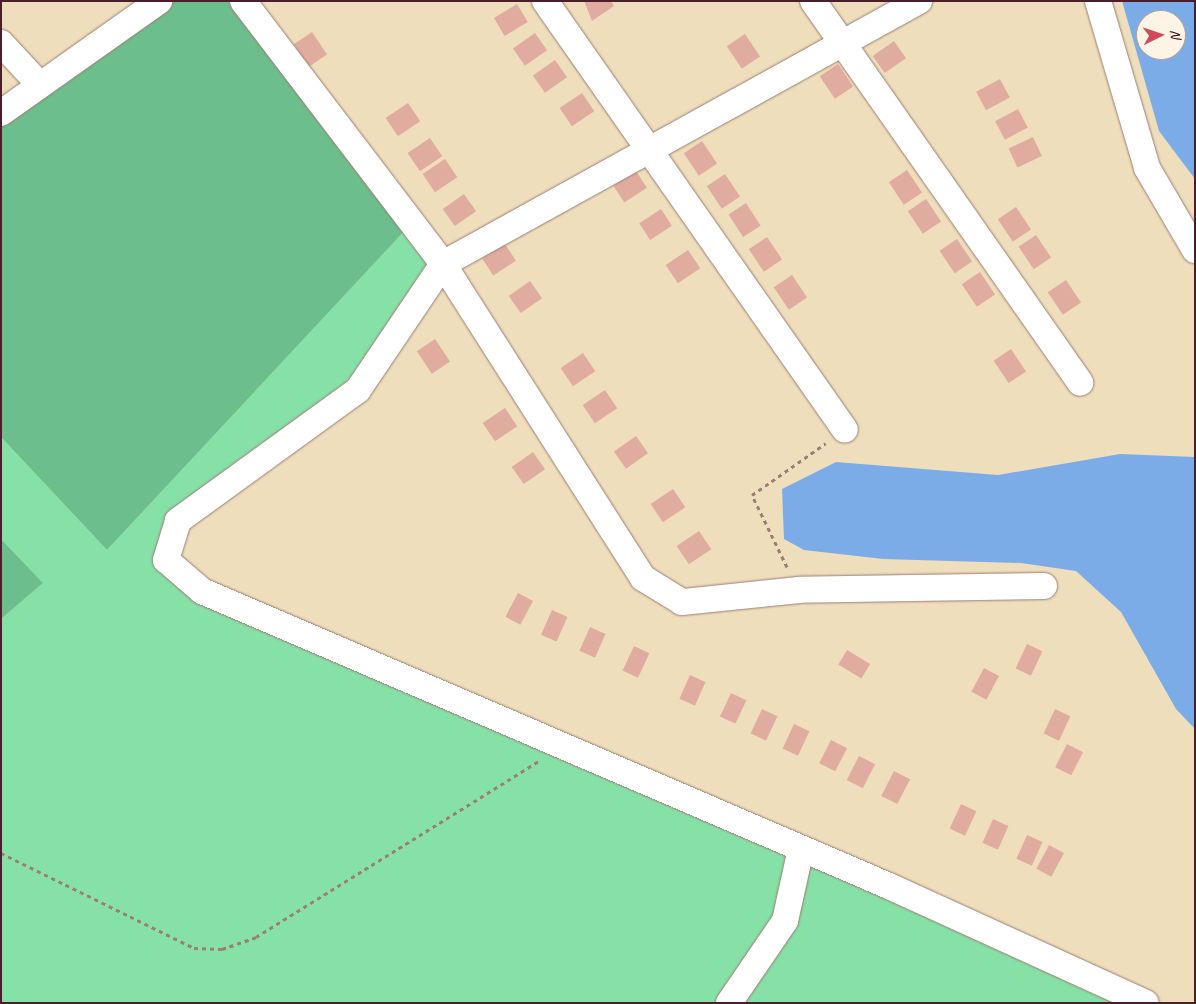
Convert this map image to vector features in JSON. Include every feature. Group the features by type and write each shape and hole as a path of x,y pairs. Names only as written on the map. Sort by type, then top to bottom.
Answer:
{"street":[{"path":"1,113 159,1"},
{"path":"243,1 443,264 643,578 682,602 799,590 1044,586"},
{"path":"545,1 845,430"},
{"path":"813,1 1080,384"},
{"path":"919,1 443,264 358,390 178,521 166,560 202,591 801,849 1146,1003"},
{"path":"1098,1 1147,168 1195,250"},
{"path":"1,43 40,85"},
{"path":"729,1003 785,921 801,849"}],"path":[{"path":"799,590 752,495 845,430"},
{"path":"1,853 194,948 222,949 256,937 561,747"}],"green space":[{"path":"159,1 243,1 410,225 107,550 1,437 1,113"},
{"path":"410,225 443,264 358,390 178,521 166,560 202,591 1146,1003 1,1003 1,619 43,583 1,539 1,437 107,550"},
{"path":"1,539 43,583 1,619"}],"water":[{"path":"1122,1 1195,1 1195,179 1159,131 1139,60 1186,60 1186,10 1136,10 1136,50"},
{"path":"1120,454 1195,457 1195,729 1176,709 1121,612 1076,571 1021,563 883,559 804,550 784,539 782,489 836,462 998,475"}],"building":[{"path":"584,1 611,1 614,6 592,21"},
{"path":"517,4 528,22 505,36 494,18"},
{"path":"312,32 327,54 309,67 294,44"},
{"path":"535,33 547,50 525,66 513,48"},
{"path":"745,34 760,56 742,69 727,46"},
{"path":"894,41 906,58 885,73 873,56"},
{"path":"555,60 567,77 545,93 533,75"},
{"path":"838,64 853,86 835,99 820,76"},
{"path":"1000,79 1010,98 986,110 976,92"},
{"path":"582,93 594,111 572,126 560,108"},
{"path":"408,103 420,121 398,136 386,118"},
{"path":"1018,109 1028,128 1005,140 995,121"},
{"path":"1033,137 1042,156 1017,167 1009,148"},
{"path":"430,138 442,156 420,171 408,153"},
{"path":"702,141 717,163 699,176 684,153"},
{"path":"445,159 457,177 435,192 423,174"},
{"path":"907,170 922,192 904,205 889,182"},
{"path":"636,171 647,188 624,202 613,186"},
{"path":"725,174 740,196 722,209 707,186"},
{"path":"464,194 476,211 455,226 443,209"},
{"path":"926,199 941,221 923,234 908,211"},
{"path":"746,203 761,226 743,237 728,214"},
{"path":"1016,207 1031,229 1013,242 998,219"},
{"path":"661,209 672,226 650,240 639,223"},
{"path":"1036,235 1051,257 1034,269 1019,247"},
{"path":"767,237 782,259 764,272 749,249"},
{"path":"957,239 972,261 955,273 940,251"},
{"path":"505,244 516,261 493,275 482,259"},
{"path":"688,250 700,268 678,283 666,265"},
{"path":"980,272 995,294 977,307 962,284"},
{"path":"792,275 807,297 789,310 774,287"},
{"path":"1066,280 1081,302 1063,315 1048,292"},
{"path":"530,281 542,298 521,313 509,296"},
{"path":"435,339 450,361 432,374 417,351"},
{"path":"1011,349 1026,371 1009,383 994,361"},
{"path":"583,353 595,371 573,386 561,368"},
{"path":"605,390 617,408 595,423 583,405"},
{"path":"505,408 517,426 495,441 483,423"},
{"path":"636,436 648,453 626,469 614,451"},
{"path":"533,452 545,469 524,484 512,467"},
{"path":"673,489 685,507 663,522 651,504"},
{"path":"699,531 711,549 689,564 677,546"},
{"path":"518,593 533,601 520,625 505,617"},
{"path":"552,610 568,617 557,642 541,635"},
{"path":"590,627 606,634 595,658 579,651"},
{"path":"1027,644 1042,651 1031,676 1016,668"},
{"path":"634,646 649,653 638,678 623,670"},
{"path":"847,650 870,664 861,678 838,665"},
{"path":"984,668 999,676 986,700 971,692"},
{"path":"690,675 706,682 695,706 679,699"},
{"path":"731,693 746,700 735,724 720,717"},
{"path":"762,709 777,716 766,741 751,733"},
{"path":"1055,709 1070,716 1059,741 1044,733"},
{"path":"794,724 809,731 798,756 783,748"},
{"path":"831,740 847,748 835,771 819,763"},
{"path":"1067,744 1083,752 1071,775 1055,767"},
{"path":"859,756 875,764 863,788 847,780"},
{"path":"894,771 910,779 897,804 881,796"},
{"path":"961,804 976,811 965,836 950,828"},
{"path":"993,819 1009,826 998,850 982,843"},
{"path":"1027,835 1043,842 1032,866 1016,859"},
{"path":"1049,845 1064,853 1051,877 1036,869"}]}
